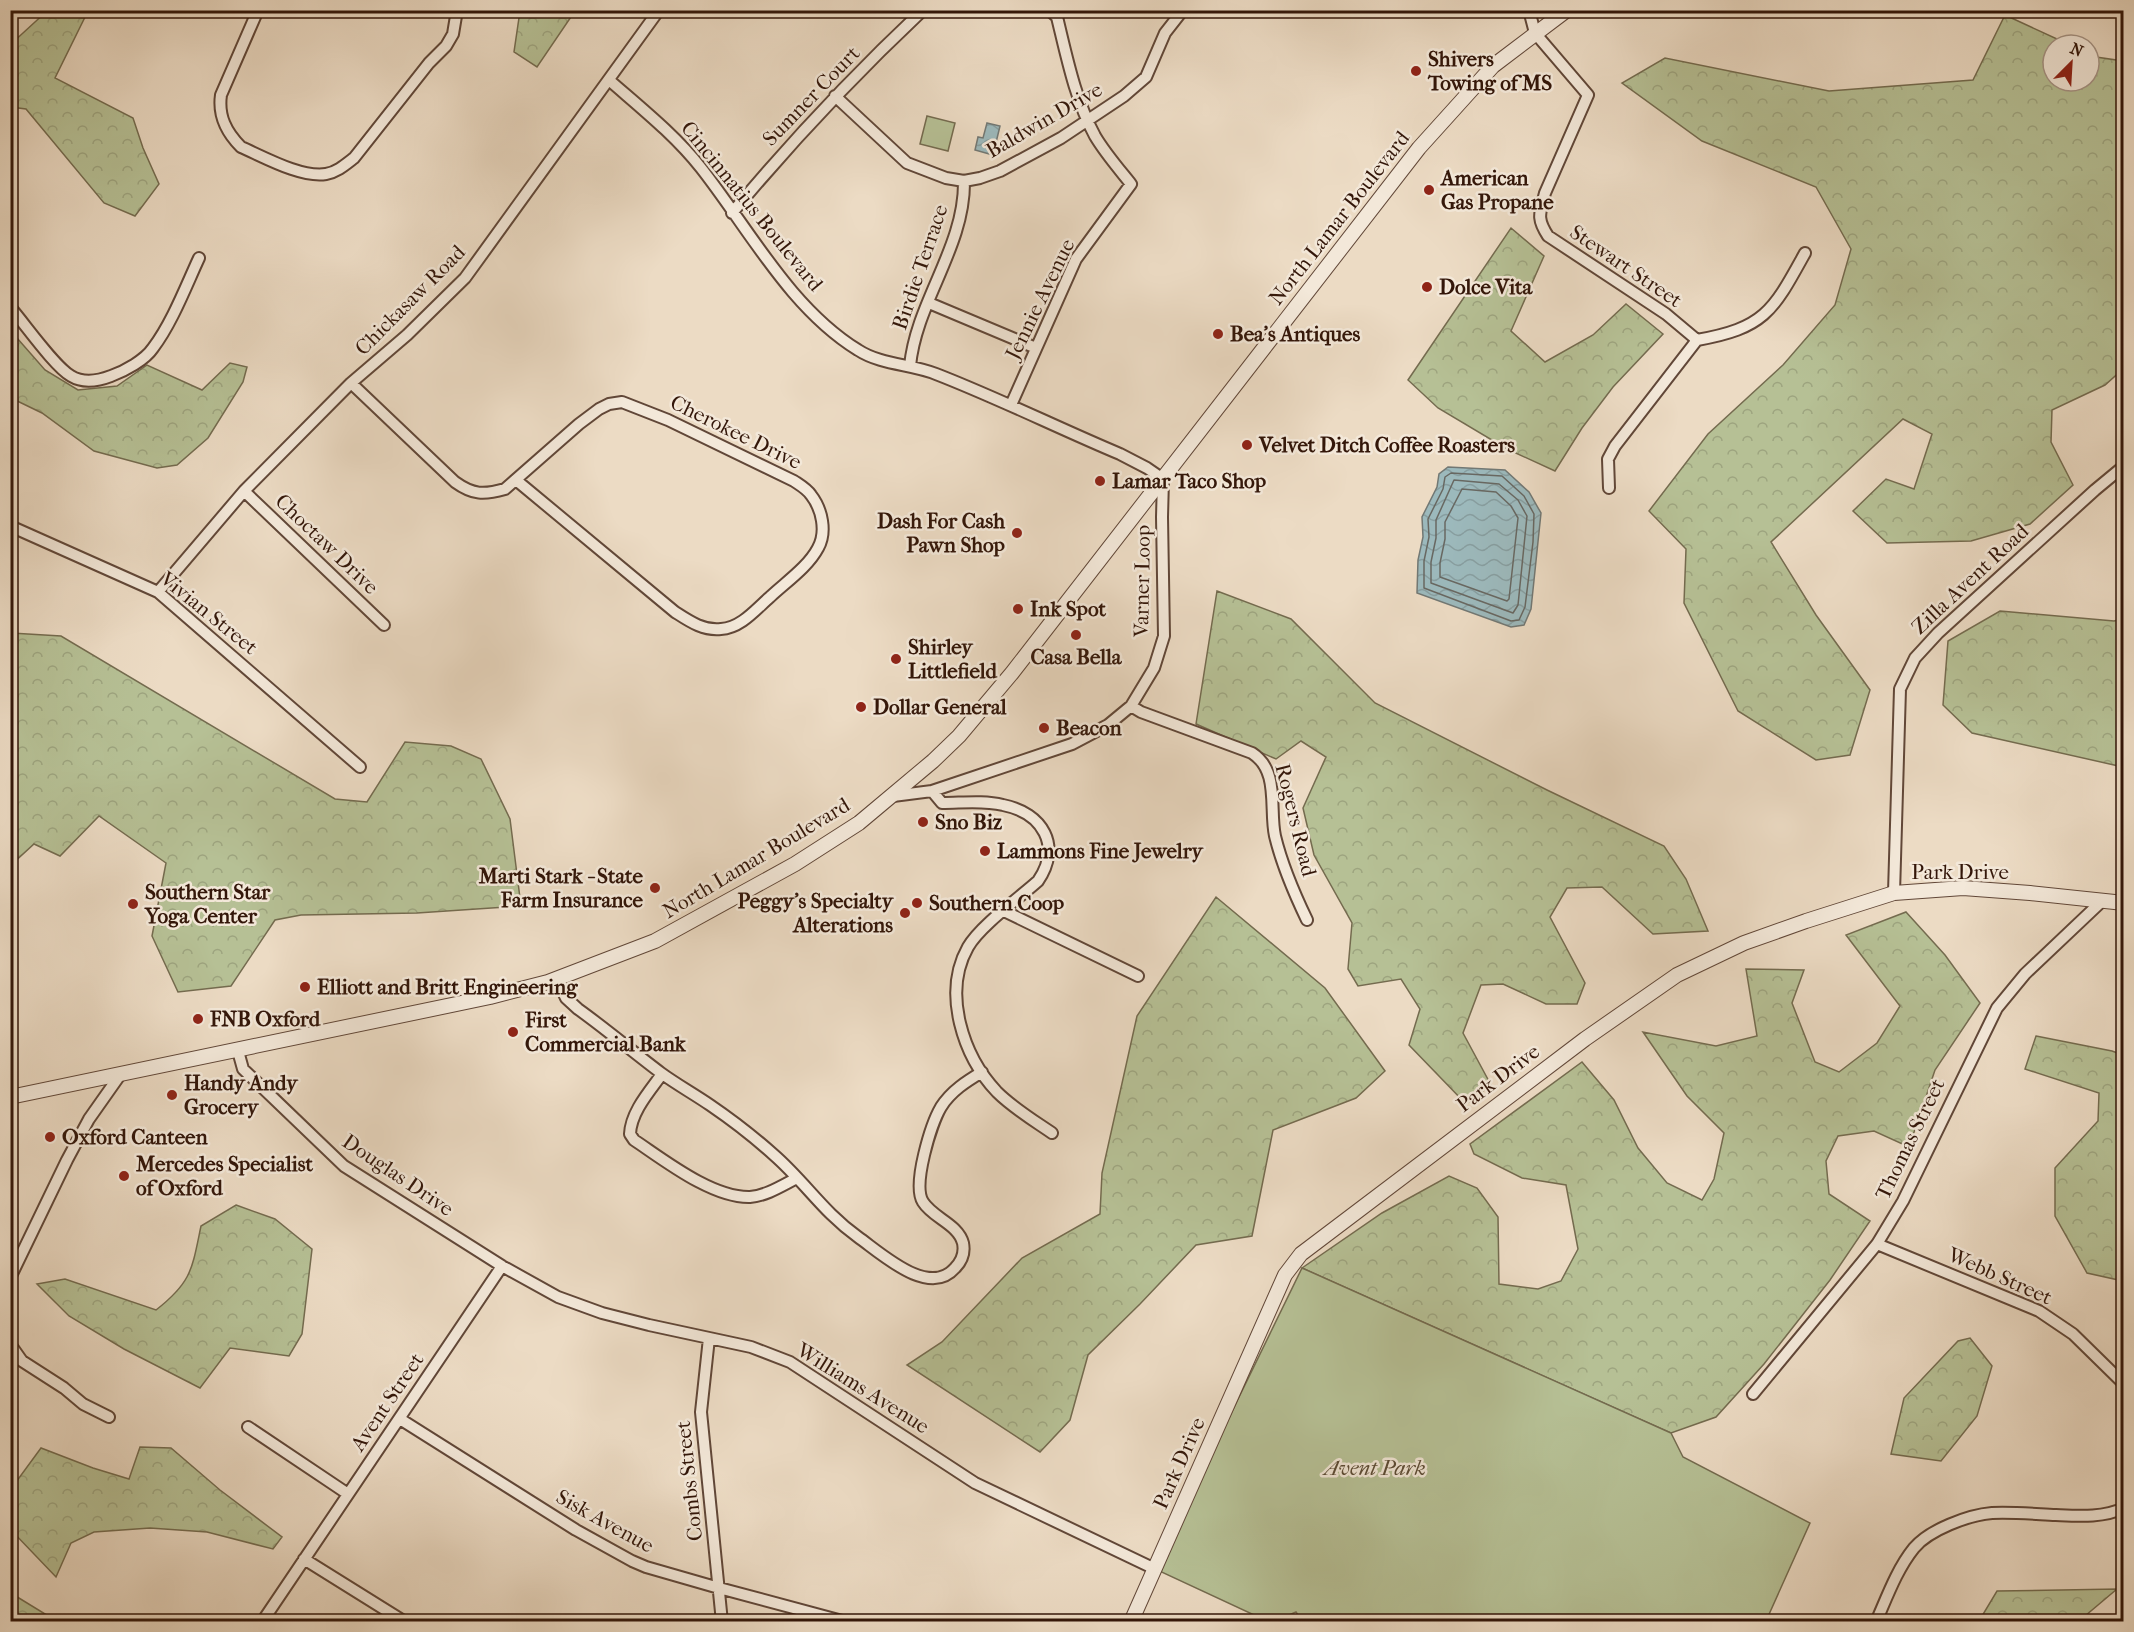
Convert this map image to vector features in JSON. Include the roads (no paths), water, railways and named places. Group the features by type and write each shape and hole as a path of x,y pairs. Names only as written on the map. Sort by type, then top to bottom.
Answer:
{"street":[{"path":"258,10 221,95 219,106 221,117 233,139 242,147 310,175 326,174 341,169 354,158 429,63 446,46 453,34 457,10"},
{"name":"Chickasaw Road","path":"158,592 244,491 351,383 407,335 465,278 659,10"},
{"name":"Sumner Court","path":"732,213 773,163 836,96 923,10"},
{"path":"1049,10 1057,17 1072,82 1087,120"},
{"name":"Baldwin Drive","path":"836,96 898,157 907,163 936,175 964,181 980,178 1000,171 1061,138 1124,96 1146,77 1165,33 1183,10"},
{"path":"1529,10 1535,33"},
{"name":"North Lamar Boulevard","path":"10,1097 490,997 557,979 655,941 795,864 859,824 959,736 1034,646 1426,140 1493,66 1568,10"},
{"name":"Stewart Street","path":"1535,33 1588,95 1545,193 1540,210 1540,224 1548,237 1666,314 1696,340"},
{"name":"Cincinnatius Boulevard","path":"609,80 665,129 700,167 789,288 838,336 874,358 934,373 1011,405 1120,454 1163,479"},
{"name":"Jennie Avenue","path":"1011,405 1076,259 1131,184 1106,153 1087,120"},
{"name":"Birdie Terrace","path":"910,366 912,351 962,213 964,181"},
{"path":"1609,489 1608,459 1615,446 1696,340 1738,331 1764,315 1775,304 1805,253"},
{"path":"10,307 59,366 72,376 84,381 98,381 124,369 152,350 199,258"},
{"path":"929,303 1036,348"},
{"name":"Cherokee Drive","path":"351,383 455,482 467,490 489,493 505,489 591,415 609,404 622,402 668,420 794,481 810,493 817,504 822,518 822,534 819,547 804,565 739,624 723,629 708,629 693,624 675,612 516,480"},
{"name":"Zilla Avent Road","path":"1894,893 1900,689 1915,658 1938,633 2124,466"},
{"name":"Varner Loop","path":"893,796 932,791 1072,744 1108,725 1131,706 1154,668 1164,636 1163,479"},
{"name":"Choctaw Drive","path":"244,491 384,625"},
{"name":"Vivian Street","path":"10,526 158,592 360,767"},
{"name":"Rogers Road","path":"1131,706 1141,712 1252,753 1263,762 1267,769 1272,793 1275,834 1293,892 1307,920"},
{"path":"932,791 942,803 987,802 1019,810 1037,823 1047,836 1050,848 1049,861 1038,881 981,930 968,947 957,978 957,1012 965,1040 982,1072 1012,1105 1052,1133"},
{"name":"Park Drive","path":"1131,1622 1285,1275 1301,1254 1576,1046 1677,975 1744,943 1894,893 1963,888 2124,903"},
{"name":"Thomas Street","path":"1753,1394 1877,1244 1903,1201 1997,1008 2025,974 2101,902"},
{"path":"1004,911 1138,976"},
{"path":"557,979 566,998 662,1074 739,1126 774,1154 840,1224 893,1262 919,1277 933,1280 944,1278 959,1264 963,1255 959,1234 924,1204 920,1197 919,1175 941,1107 958,1087 982,1072"},
{"name":"Douglas Drive","path":"238,1051 243,1069 344,1166 502,1266"},
{"path":"662,1074 634,1114 630,1134 634,1140 703,1184 729,1193 750,1197 768,1192 797,1178"},
{"path":"10,1278 89,1119 120,1075"},
{"name":"Webb Street","path":"1877,1244 2039,1311 2073,1334 2124,1384"},
{"name":"Williams Avenue","path":"502,1266 558,1297 602,1313 751,1347 790,1362 975,1483 1155,1569"},
{"name":"Avent Street","path":"262,1622 502,1266"},
{"name":"Combs Street","path":"710,1338 701,1412 722,1622"},
{"path":"10,1344 22,1361 64,1388 83,1404 109,1417"},
{"name":"Sisk Avenue","path":"400,1419 603,1546 646,1567 846,1622"},
{"path":"248,1428 348,1494"},
{"path":"1876,1622 1911,1552 1922,1539 1934,1532 1962,1520 1990,1513 2090,1516 2124,1508"},
{"path":"304,1559 405,1622"}],"water":[{"path":"987,123 1000,126 993,155 975,150 978,137 983,138"},
{"path":"1448,467 1505,470 1529,492 1541,513 1531,609 1524,625 1511,627 1417,593 1418,560 1423,537 1422,517 1437,487 1439,474"}],"place":[{"name":"Shivers Towing of MS","path":"1416,71"},
{"name":"American Gas Propane","path":"1429,190"},
{"name":"Dolce Vita","path":"1427,287"},
{"name":"Bea's Antiques","path":"1218,334"},
{"name":"Velvet Ditch Coffee Roasters","path":"1247,445"},
{"name":"Lamar Taco Shop","path":"1100,481"},
{"name":"Dash For Cash Pawn Shop","path":"1017,533"},
{"name":"Ink Spot","path":"1018,609"},
{"name":"Casa Bella","path":"1076,635"},
{"name":"Shirley Littlefield","path":"896,659"},
{"name":"Dollar General","path":"861,707"},
{"name":"Beacon","path":"1044,728"},
{"name":"Sno Biz","path":"923,822"},
{"name":"Lammons Fine Jewelry","path":"985,851"},
{"name":"Marti Stark - State Farm Insurance","path":"655,888"},
{"name":"Southern Coop","path":"917,903"},
{"name":"Southern Star Yoga Center","path":"133,904"},
{"name":"Peggy's Specialty Alterations","path":"905,913"},
{"name":"Elliott and Britt Engineering","path":"305,987"},
{"name":"FNB Oxford","path":"198,1019"},
{"name":"First Commercial Bank","path":"513,1032"},
{"name":"Handy Andy Grocery","path":"172,1095"},
{"name":"Oxford Canteen","path":"50,1137"},
{"name":"Mercedes Specialist of Oxford","path":"124,1176"}],"park label":[{"name":"Avent Park","path":"1375,1468"}]}
